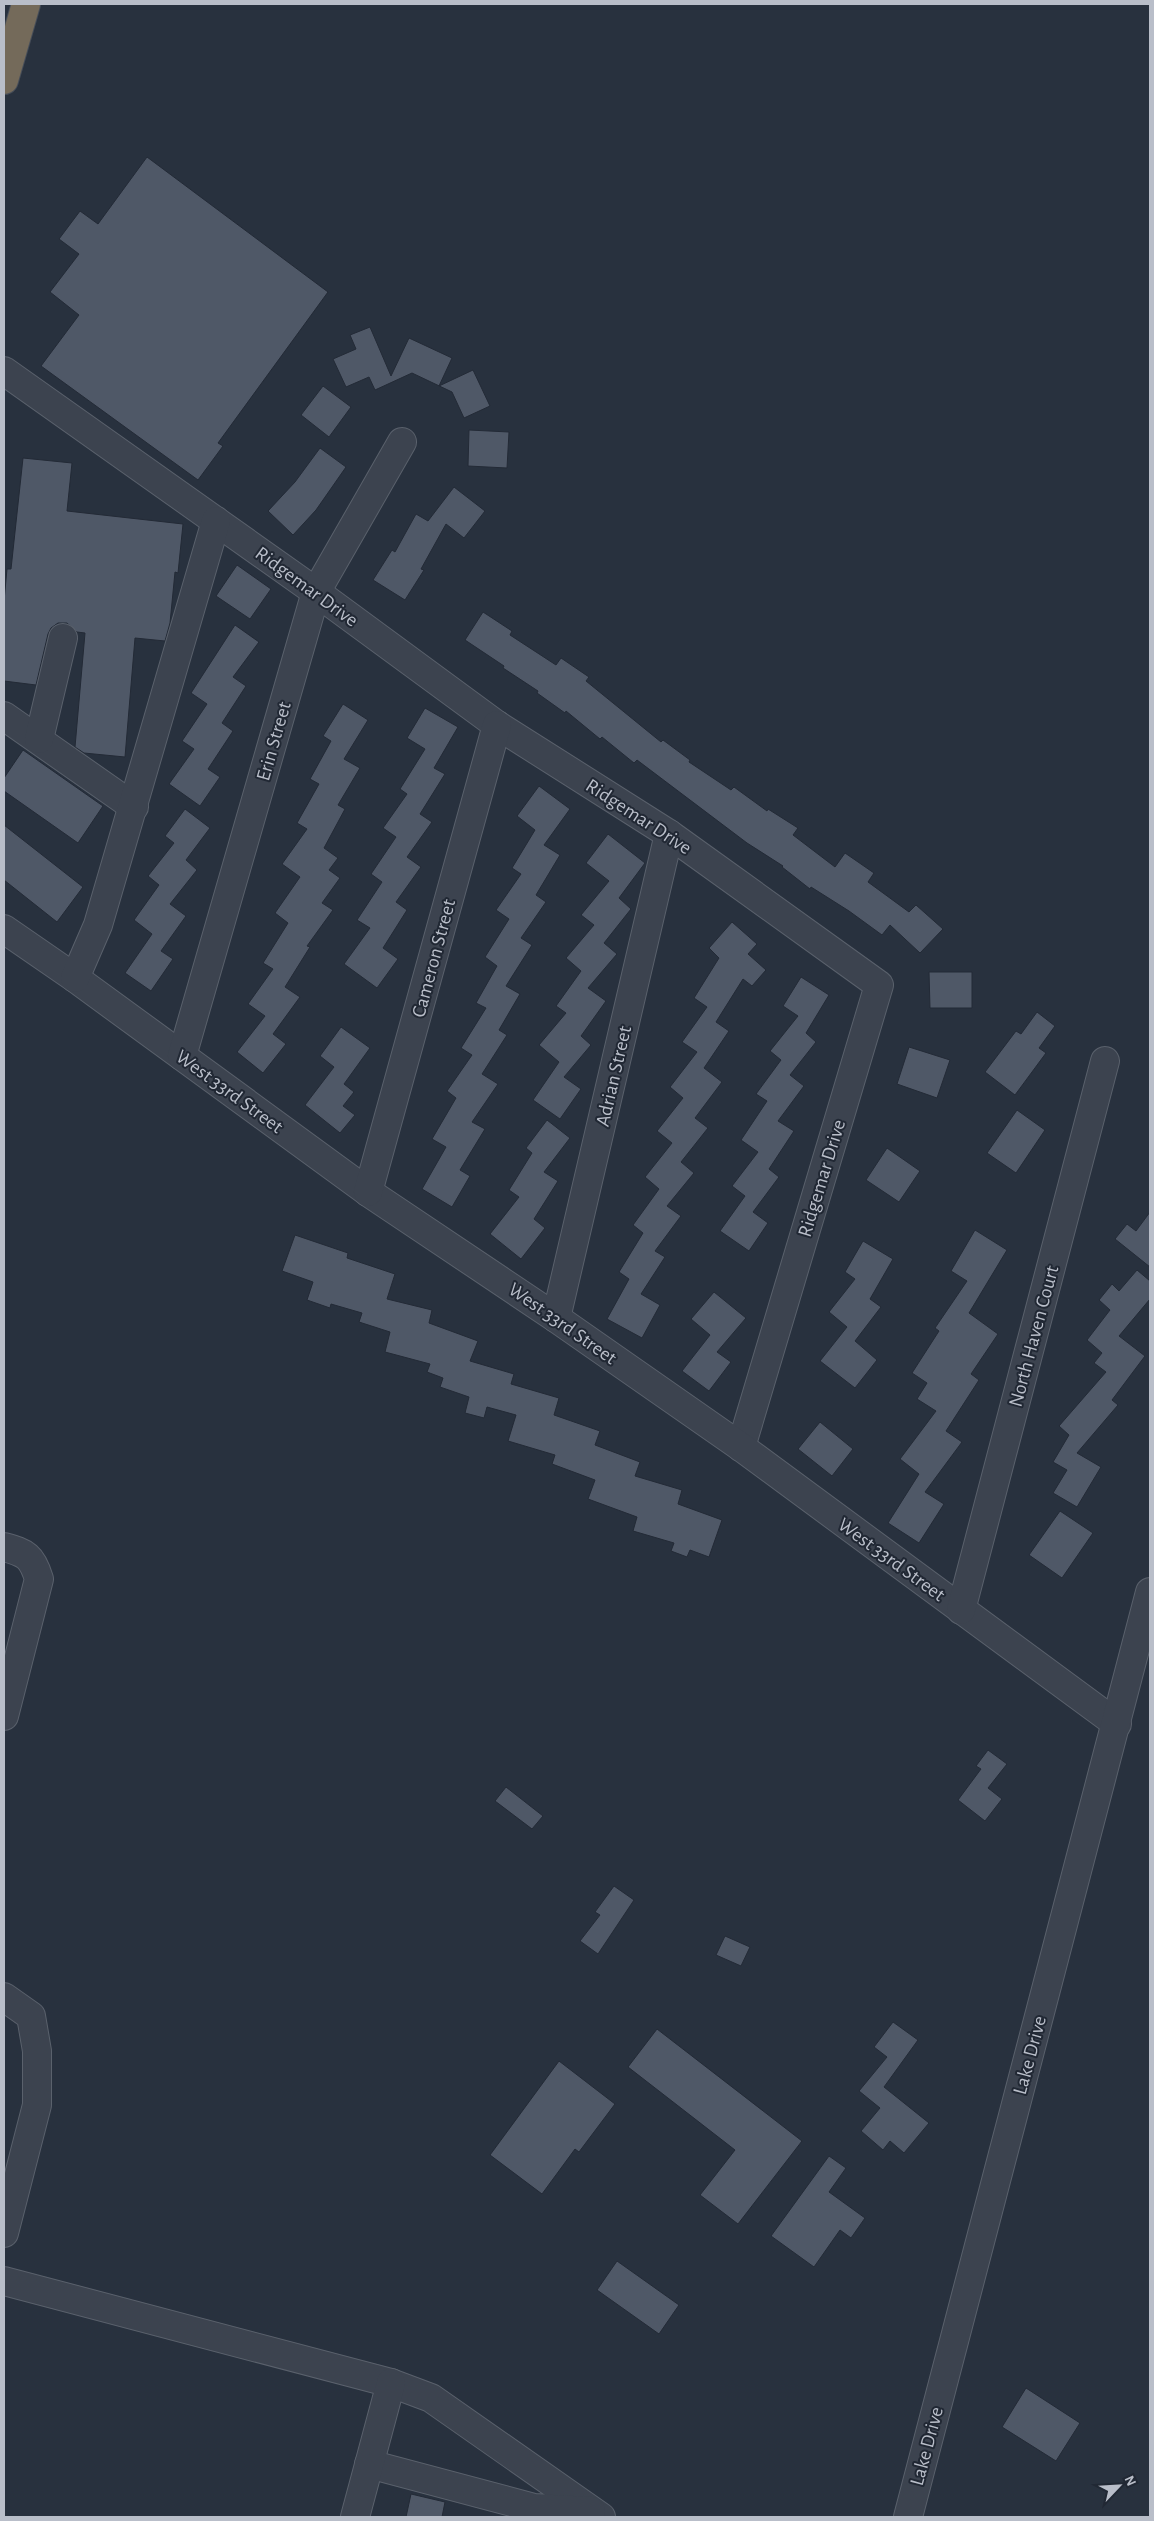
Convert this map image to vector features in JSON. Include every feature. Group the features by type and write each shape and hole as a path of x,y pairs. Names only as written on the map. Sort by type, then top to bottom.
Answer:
{"highway":[{"path":"4,80 26,4"}],"street":[{"name":"Ridgemar Drive","path":"4,372 316,592 497,725 669,834 879,985 741,1447"},
{"name":"Erin Street","path":"182,1056 316,592 402,442"},
{"path":"75,978 98,925 216,521"},
{"path":"39,739 63,638"},
{"path":"4,716 134,807"},
{"name":"Cameron Street","path":"368,1192 497,725"},
{"name":"Adrian Street","path":"556,1318 669,834"},
{"name":"West 33rd Street","path":"4,929 75,978 368,1192 556,1318 741,1447 1116,1724"},
{"name":"North Haven Court","path":"961,1610 1105,1062"},
{"path":"4,1547 22,1552 34,1562 38,1579 4,1716"},
{"name":"Lake Drive","path":"908,2517 1150,1592"},
{"path":"4,1997 31,2016 37,2051 37,2105 4,2233"},
{"path":"4,2281 391,2383 431,2398 596,2514"},
{"path":"355,2517 391,2383"},
{"path":"369,2464 534,2508 596,2514"}],"building":[{"path":"147,157 328,292 218,443 223,446 198,480 41,366 79,315 50,292 79,254 59,239 80,211 98,224"},
{"path":"370,327 391,376 409,338 452,358 439,386 412,373 375,390 369,377 346,387 333,359 356,349 350,335"},
{"path":"473,370 490,406 464,418 452,392 439,386"},
{"path":"323,386 351,407 329,437 301,415"},
{"path":"469,430 509,432 507,468 468,466"},
{"path":"320,448 346,467 316,510 293,535 268,511 295,482"},
{"path":"23,458 72,463 67,511 183,524 178,573 175,572 170,623 165,641 135,638 125,757 84,753 75,747 85,633 77,632 67,623 58,623 51,628 48,634 36,685 4,681 4,601 7,569 11,569"},
{"path":"454,487 485,511 464,538 446,524 421,569 424,570 405,600 373,580 392,550 395,552 416,514 428,521"},
{"path":"237,565 271,589 250,619 216,596"},
{"path":"483,612 512,631 510,635 556,665 561,658 589,677 586,681 661,742 663,740 690,760 689,762 731,790 734,787 767,811 768,809 798,828 793,835 835,867 845,853 874,873 868,882 909,912 916,905 943,929 920,953 890,925 882,935 849,911 811,887 810,889 783,866 747,843 637,760 634,763 602,737 600,739 566,711 565,713 537,693 538,691 503,668 504,666 465,640"},
{"path":"235,625 259,642 233,677 246,686 222,723 233,731 208,769 220,777 200,806 169,784 194,749 182,741 207,704 191,693"},
{"path":"343,704 368,720 344,759 360,768 338,805 345,809 324,848 338,858 329,870 340,878 322,903 333,910 307,946 310,947 285,987 300,997 273,1034 286,1044 263,1073 237,1052 265,1016 248,1004 273,969 263,963 288,923 275,913 300,877 282,864 307,829 297,823 319,784 310,779 331,741 323,736"},
{"path":"425,708 458,727 434,768 445,774 420,814 432,822 407,857 421,867 396,902 407,910 383,948 398,959 377,988 344,964 370,928 357,920 382,882 371,874 396,837 383,828 407,794 400,789 425,749 407,738"},
{"path":"23,750 103,806 78,843 4,791 4,778"},
{"path":"539,786 570,809 544,845 560,855 536,895 546,902 521,938 532,945 506,986 520,994 499,1030 507,1035 482,1074 498,1084 472,1122 485,1129 460,1170 470,1176 452,1207 422,1189 446,1147 432,1139 456,1098 447,1091 472,1055 461,1048 486,1008 476,1003 497,966 485,957 509,919 496,910 521,874 512,868 535,830 517,816"},
{"path":"185,809 210,828 186,860 197,870 170,904 186,916 161,951 173,959 151,991 125,973 152,934 134,920 159,885 148,876 174,843 165,836"},
{"path":"4,825 83,887 57,922 4,880"},
{"path":"608,834 645,863 619,898 631,909 604,943 617,954 588,988 606,1001 581,1036 591,1045 564,1077 581,1089 560,1119 533,1100 559,1062 539,1045 566,1013 556,1006 581,971 566,958 594,925 581,915 609,881 586,863"},
{"path":"732,922 757,944 748,954 766,970 752,986 743,979 716,1022 729,1031 704,1068 722,1082 695,1118 708,1128 681,1162 694,1173 667,1206 681,1216 655,1251 665,1257 641,1294 660,1305 642,1338 607,1319 629,1279 619,1272 643,1233 633,1225 659,1189 645,1177 672,1143 657,1131 683,1098 670,1087 697,1052 682,1042 707,1007 694,998 719,958 709,948"},
{"path":"929,972 972,972 972,1008 930,1008"},
{"path":"801,977 829,995 806,1033 816,1042 790,1075 804,1086 778,1121 794,1131 769,1169 779,1177 753,1212 768,1223 749,1251 720,1231 745,1196 732,1186 758,1152 741,1140 767,1101 756,1094 781,1060 770,1051 798,1016 783,1006"},
{"path":"1037,1012 1055,1026 1039,1048 1046,1053 1015,1095 985,1072 1016,1031 1021,1034"},
{"path":"341,1027 370,1048 344,1084 354,1092 343,1106 355,1115 340,1133 305,1105 334,1067 320,1056"},
{"path":"909,1047 950,1060 937,1098 897,1084"},
{"path":"1017,1110 1045,1130 1016,1173 987,1153"},
{"path":"547,1120 570,1138 544,1172 558,1181 534,1219 545,1228 521,1259 490,1234 519,1197 509,1190 532,1153 526,1148"},
{"path":"887,1148 920,1171 899,1202 866,1180"},
{"path":"1150,1212 1150,1267 1115,1239 1127,1224 1136,1231"},
{"path":"975,1230 1007,1250 969,1313 998,1334 971,1374 979,1380 946,1431 962,1442 925,1492 944,1504 919,1543 888,1523 919,1474 900,1459 936,1411 917,1399 927,1383 912,1373 939,1331 935,1328 967,1281 951,1271"},
{"path":"295,1235 348,1253 347,1258 395,1274 387,1299 432,1310 429,1323 478,1341 470,1361 514,1374 511,1384 559,1398 554,1415 600,1431 595,1445 640,1462 635,1476 682,1490 678,1504 722,1520 709,1557 690,1550 687,1557 671,1551 674,1543 633,1531 637,1517 588,1499 595,1480 552,1464 555,1455 508,1441 516,1415 487,1407 484,1418 465,1413 469,1397 440,1387 443,1378 427,1372 430,1364 385,1352 390,1332 359,1322 362,1313 331,1304 330,1308 307,1300 313,1282 282,1271"},
{"path":"863,1241 893,1259 870,1299 881,1307 855,1341 877,1360 855,1388 820,1361 847,1327 829,1312 855,1279 845,1272"},
{"path":"1137,1270 1150,1281 1150,1299 1119,1336 1145,1356 1112,1400 1118,1405 1077,1453 1101,1467 1077,1507 1053,1493 1067,1470 1053,1462 1069,1435 1059,1426 1106,1372 1094,1363 1102,1353 1087,1340 1110,1310 1099,1300 1112,1284 1119,1291"},
{"path":"714,1292 746,1318 717,1352 731,1362 709,1391 682,1371 710,1335 691,1319"},
{"path":"820,1422 853,1449 832,1476 798,1449"},
{"path":"1060,1511 1093,1533 1062,1578 1029,1555"},
{"path":"988,1750 1007,1764 988,1788 1002,1799 985,1821 958,1800 981,1769 976,1766"},
{"path":"506,1787 543,1816 532,1829 495,1801"},
{"path":"614,1886 634,1900 598,1954 580,1941 600,1915 595,1912"},
{"path":"725,1936 750,1947 741,1966 716,1955"},
{"path":"893,2022 918,2040 884,2087 929,2123 904,2153 890,2141 883,2150 861,2131 880,2108 859,2091 887,2057 874,2047"},
{"path":"657,2029 802,2141 738,2224 700,2195 735,2150 628,2067"},
{"path":"559,2061 615,2104 579,2152 575,2149 542,2194 490,2155"},
{"path":"829,2156 846,2168 829,2192 865,2218 851,2238 840,2230 814,2267 771,2236"},
{"path":"617,2261 679,2305 659,2334 597,2290"},
{"path":"1026,2388 1080,2423 1056,2461 1002,2427"},
{"path":"411,2494 445,2502 442,2517 406,2517"}]}
